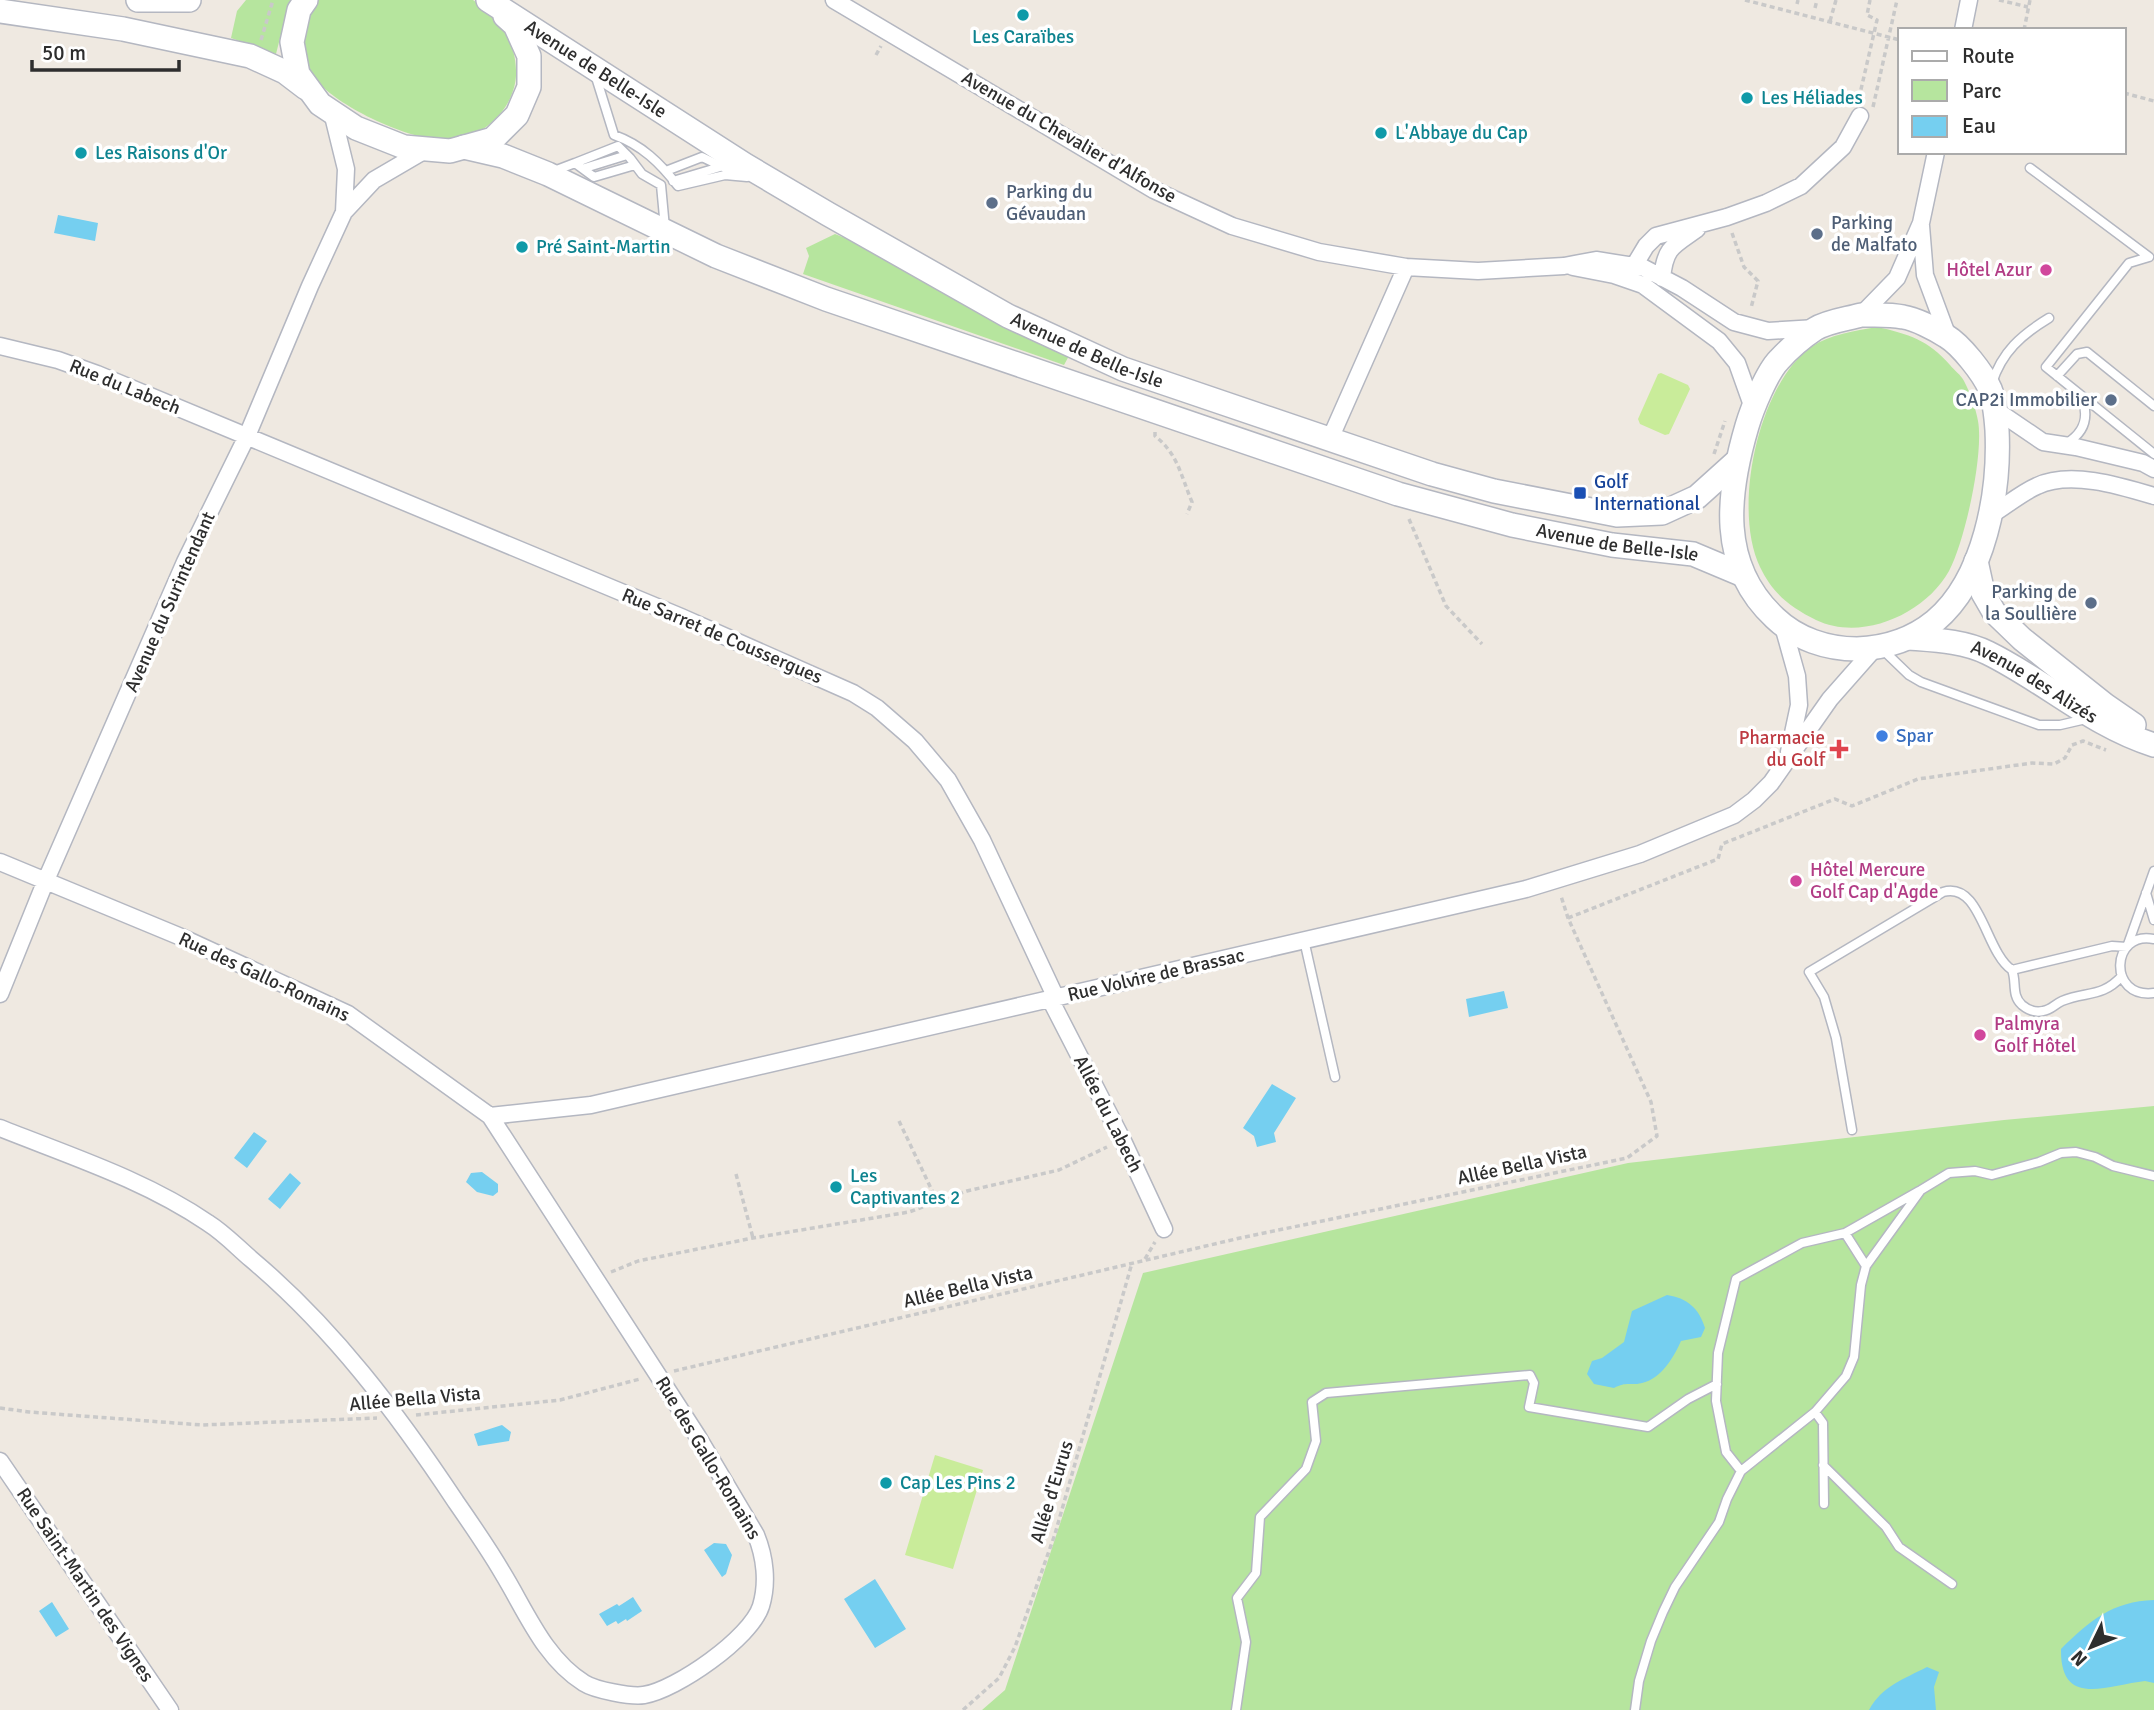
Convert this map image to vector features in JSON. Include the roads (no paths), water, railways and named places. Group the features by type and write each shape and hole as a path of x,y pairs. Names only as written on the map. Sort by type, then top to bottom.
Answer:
{"street":[{"path":"138,0 188,0"},
{"path":"306,0 299,10 292,42 298,74 320,104 356,128 404,147 450,151 493,139 517,115 529,87 529,56 515,25 487,0"},
{"name":"Avenue de Belle-Isle","path":"487,0 745,165 828,214 1008,316 1123,369 1432,474 1494,491 1617,515 1662,513 1697,497 1737,461"},
{"name":"Avenue du Chevalier d'Alfonse","path":"834,0 862,7 1154,190 1232,226 1319,252 1406,267 1478,271 1564,266 1596,260 1634,266 1644,268 1662,278 1734,322 1768,331 1817,328"},
{"path":"1963,28 1969,0"},
{"path":"0,11 123,29 250,57 285,72 311,92"},
{"name":"Avenue du Surintendant","path":"332,112 346,169 344,212"},
{"path":"1634,266 1646,246 1656,236 1766,203 1801,186 1843,147 1860,116"},
{"name":"Avenue de Belle-Isle","path":"464,147 503,156 548,174 716,256 826,299 1398,494 1513,525 1612,545 1693,554 1743,575"},
{"name":"Avenue du Surintendant","path":"0,994 46,880 185,562 247,436 344,212 374,180 427,149"},
{"path":"1861,314 1897,278 1921,223 1936,154"},
{"path":"1662,278 1664,260 1671,246 1705,223"},
{"path":"1921,223 1925,275 1948,337"},
{"name":"Avenue du Chevalier d'Alfonse","path":"1564,266 1614,275 1643,285 1719,341 1737,363 1753,408"},
{"path":"1330,439 1406,267"},
{"path":"1861,314 1904,317 1948,337 1979,370 1993,400 1998,461 1991,515 1976,561 1958,594 1936,621 1909,638 1878,648 1842,649 1811,641 1783,626 1759,603 1743,575 1732,538 1732,500 1737,461 1753,408 1777,361 1817,328 1861,314"},
{"name":"Rue du Labech","path":"0,346 58,360 97,374 247,436"},
{"path":"1993,400 2043,442 2143,463 2154,469"},
{"name":"Rue Sarret de Coussergues","path":"247,436 793,666 853,692 877,708 915,741 948,780 982,840 1053,998"},
{"path":"1991,515 2038,485 2069,477 2154,496"},
{"name":"Avenue des Alizés","path":"1976,561 1983,593 1994,612 2022,639 2150,742"},
{"name":"Rue Volvire de Brassac","path":"1783,626 1797,676 1799,705 1788,758"},
{"name":"Avenue des Alizés","path":"1909,638 1950,641 1986,652 2093,718 2150,742"},
{"name":"Rue Volvire de Brassac","path":"491,1116 591,1105 1555,881 1640,854 1734,815 1754,800 1771,783 1830,699 1878,648"},
{"name":"Rue des Gallo-Romains","path":"0,862 181,937 348,1014 491,1116 698,1437 756,1535 762,1549 765,1584 760,1609 743,1633 704,1666 671,1686 642,1696 586,1685 556,1661 501,1570 398,1417 329,1331 284,1286 209,1223 138,1183 0,1128"},
{"name":"Allée du Labech","path":"1053,998 1164,1229"},
{"name":"Rue Saint-Martin des Vignes","path":"0,1461 170,1710"}],"lane":[{"path":"593,67 614,135 633,142 659,163 678,186 725,175 747,177"},
{"path":"548,174 618,146 642,174 661,185 666,231"},
{"path":"585,168 627,155"},
{"path":"666,172 702,157 828,214"},
{"path":"575,163 594,177 635,164"},
{"path":"673,181 720,167"},
{"path":"2030,167 2149,257"},
{"path":"2154,249 2149,257 2129,263 2046,368 2154,453"},
{"path":"1993,400 1997,365 2012,345 2049,318"},
{"path":"2057,376 2077,354 2087,352 2154,406"},
{"path":"2063,445 2083,428 2088,413 2081,396"},
{"path":"1878,648 1909,675 1921,681 2039,725 2060,725 2093,718"},
{"path":"2154,871 2120,961 2122,976 2127,985 2139,993 2154,993"},
{"path":"1852,1130 1836,1038 1824,997 1809,972 1943,892 1953,889 1964,894 1981,916 1995,953 2012,970 2016,979 2014,991 2017,999 2030,1011 2041,1012 2070,998 2100,993 2112,987 2122,976"},
{"path":"2146,893 2154,920"},
{"path":"2012,970 2112,946 2127,947 2134,941 2148,937 2154,939"},
{"path":"1304,940 1335,1077"},
{"path":"1741,1471 1726,1452 1716,1401 1718,1353 1735,1279 1802,1243 1845,1233 1949,1173 1975,1171 1992,1175 2061,1153 2085,1154 2113,1166 2154,1176"},
{"path":"1634,1710 1639,1681 1663,1612 1675,1587 1719,1522 1741,1471 1815,1412 1846,1376 1854,1357 1861,1285 1866,1266 1921,1190"},
{"path":"1845,1233 1866,1266"},
{"path":"1236,1710 1246,1642 1237,1598 1256,1573 1260,1517 1306,1469 1316,1441 1312,1402 1326,1393 1530,1375 1534,1383 1529,1406 1648,1427 1688,1399 1717,1384"},
{"path":"1815,1412 1823,1423 1824,1504"},
{"path":"1824,1465 1885,1527 1899,1547 1952,1584"}],"water":[{"path":"58,215 98,223 95,241 54,233"},
{"path":"1504,991 1508,1008 1469,1017 1466,999"},
{"path":"1272,1084 1296,1098 1274,1133 1276,1142 1257,1147 1254,1136 1243,1128"},
{"path":"254,1132 267,1141 247,1168 234,1158"},
{"path":"482,1172 498,1184 498,1192 493,1196 477,1192 466,1182 471,1173"},
{"path":"290,1173 301,1183 280,1209 268,1199"},
{"path":"1667,1295 1686,1301 1696,1310 1705,1328 1701,1337 1681,1341 1666,1366 1649,1381 1614,1388 1594,1384 1587,1374 1592,1361 1602,1358 1624,1342 1632,1311"},
{"path":"502,1425 511,1432 509,1441 478,1446 474,1434"},
{"path":"714,1543 726,1544 732,1555 726,1574 722,1577 704,1550"},
{"path":"875,1579 906,1629 875,1648 844,1599"},
{"path":"633,1597 642,1611 627,1621 626,1619 618,1624 616,1621 607,1626 599,1614"},
{"path":"2154,1600 2154,1683 2145,1681 2088,1689 2077,1687 2068,1680 2063,1668 2061,1649 2071,1639 2103,1614 2126,1604"},
{"path":"52,1602 69,1629 56,1637 39,1611"},
{"path":"1927,1667 1939,1672 1934,1687 1936,1710 1869,1710 1887,1689"}],"place":[{"name":"Les Caraïbes","path":"1023,15"},
{"name":"Les Héliades","path":"1747,98"},
{"name":"L'Abbaye du Cap","path":"1381,133"},
{"name":"Les Raisons d'Or","path":"81,153"},
{"name":"Parking du Gévaudan","path":"992,203"},
{"name":"Parking de Malfato","path":"1817,234"},
{"name":"Pré Saint-Martin","path":"522,247"},
{"name":"Hôtel Azur","path":"2046,270"},
{"name":"CAP2i Immobilier","path":"2111,400"},
{"name":"Golf International","path":"1580,493"},
{"name":"Parking de la Soullière","path":"2091,603"},
{"name":"Spar","path":"1882,736"},
{"name":"Pharmacie du Golf","path":"1839,749"},
{"name":"Hôtel Mercure Golf Cap d'Agde","path":"1796,881"},
{"name":"Palmyra Golf Hôtel","path":"1980,1035"},
{"name":"Les Captivantes 2","path":"836,1187"},
{"name":"Cap Les Pins 2","path":"886,1483"}]}
